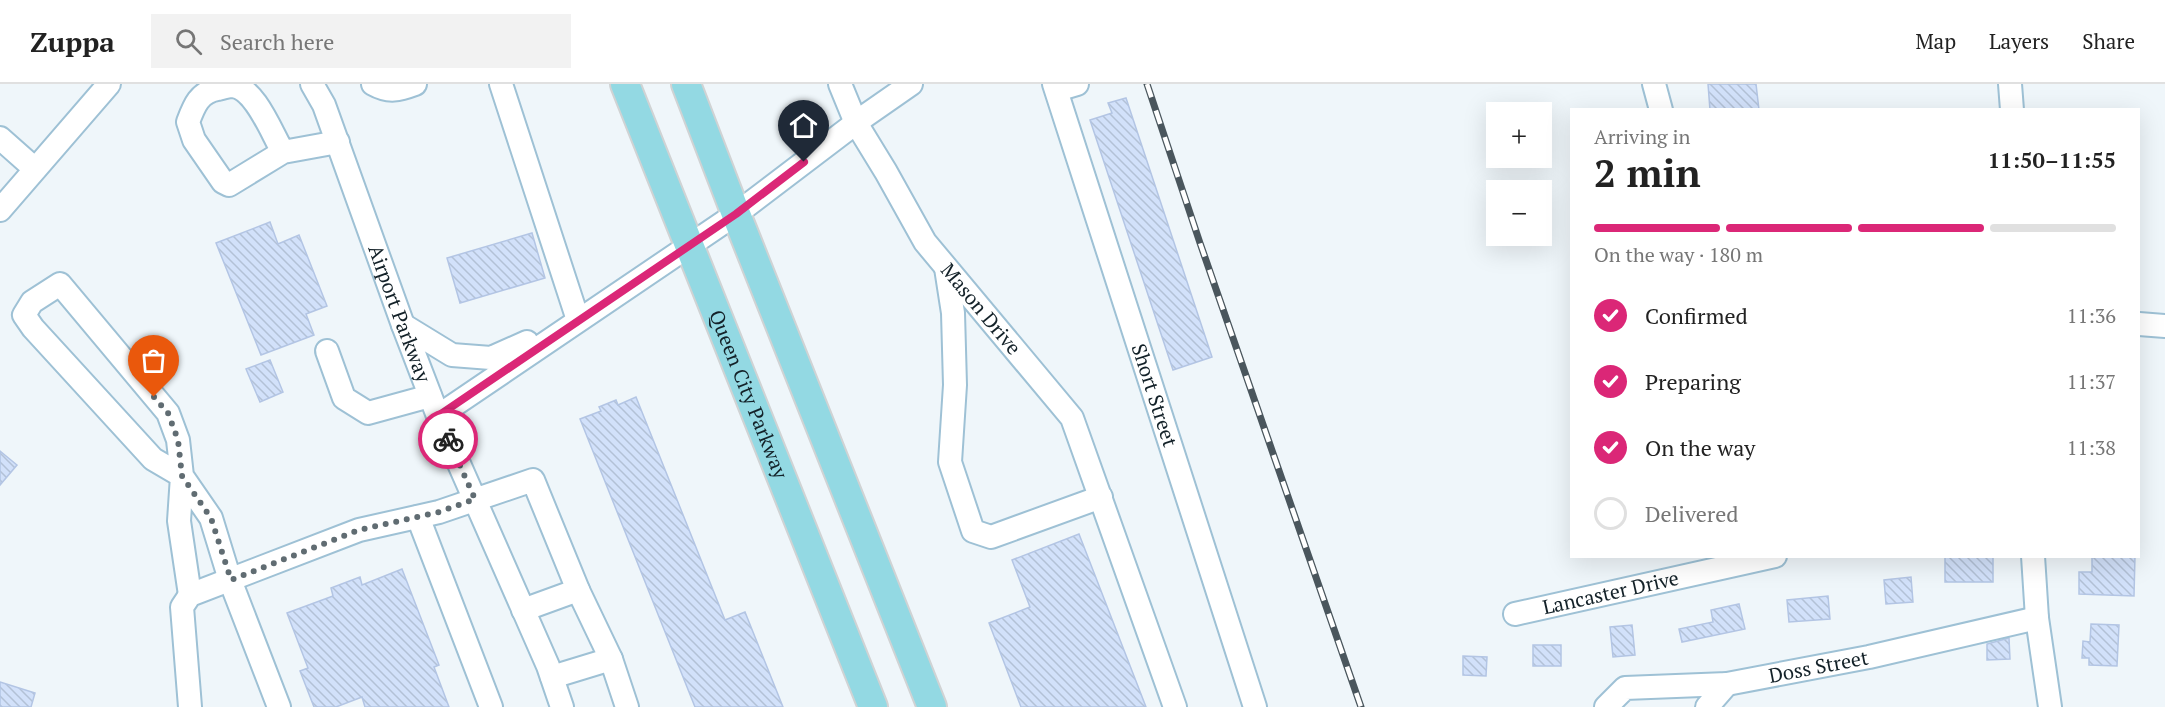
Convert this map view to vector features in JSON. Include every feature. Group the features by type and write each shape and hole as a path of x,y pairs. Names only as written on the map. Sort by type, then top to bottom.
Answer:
{"main road":[{"name":"Queen City Parkway","path":"625,84 873,707"},
{"path":"686,84 932,707"}],"street":[{"path":"0,210 109,84"},
{"name":"Airport Parkway","path":"312,84 324,105 434,406 552,677 562,707"},
{"path":"373,84 384,90 397,91 415,84"},
{"path":"501,84 578,320"},
{"name":"Mason Drive","path":"840,84 855,123 886,172 925,242 1072,418 1175,707"},
{"path":"327,351 344,398 368,413 434,406 578,320 736,214 855,123 911,84"},
{"path":"1654,84 1660,108"},
{"path":"2010,84 2012,108"},
{"path":"283,152 255,102 244,90 232,86 210,90 196,101 188,122 194,140 223,182 229,185 283,152 338,142"},
{"name":"Short Street","path":"1063,86 1255,707"},
{"path":"0,138 35,169"},
{"path":"946,267 953,313 955,385 950,462 973,531 991,537 1101,496"},
{"path":"190,595 179,521 182,476 178,440 168,413 60,284 32,302 24,315 33,328 153,459 182,476 211,518 231,580 279,707"},
{"path":"403,325 452,355 491,358 578,320"},
{"path":"2140,324 2165,326"},
{"path":"190,707 182,607 190,595 359,530 439,512 533,480 578,591 611,659 627,707"},
{"path":"417,517 491,707"},
{"name":"Lancaster Drive","path":"1515,614 1766,558"},
{"path":"2033,558 2037,618 2050,707"},
{"path":"523,610 578,591"},
{"name":"Doss Street","path":"1606,707 1625,688 1727,684 1869,657 2037,618"},
{"path":"552,677 611,659"},
{"path":"1707,707 1727,684"}],"building":[{"path":"1708,84 1756,84 1759,108 1710,108"},
{"path":"1126,98 1212,357 1173,370 1090,120 1112,113 1108,103"},
{"path":"270,222 278,244 299,235 327,306 306,314 314,335 261,355 216,243"},
{"path":"532,233 545,278 460,303 447,258"},
{"path":"270,360 283,392 260,402 246,369"},
{"path":"636,397 725,620 745,612 783,707 695,707 580,419 601,411 599,407 616,400 618,405"},
{"path":"0,451 17,465 0,485"},
{"path":"1079,534 1146,707 1021,707 989,623 1030,607 1012,560"},
{"path":"1945,558 1993,558 1993,582 1945,582"},
{"path":"2092,558 2135,558 2134,596 2079,594 2079,572 2092,572"},
{"path":"402,569 439,665 434,667 449,707 365,707 362,697 336,707 314,707 300,671 308,668 287,613 333,596 331,588 360,577 362,585"},
{"path":"1911,577 1913,602 1886,604 1884,580"},
{"path":"1828,596 1830,619 1789,622 1787,600"},
{"path":"1739,604 1745,629 1682,642 1679,629 1713,622 1711,610"},
{"path":"2091,624 2119,625 2117,666 2089,665 2089,658 2082,658 2083,641 2090,642"},
{"path":"1632,625 1635,655 1613,657 1610,627"},
{"path":"2009,638 2010,659 1987,660 1987,644"},
{"path":"1533,645 1561,645 1561,666 1533,666"},
{"path":"1463,656 1487,657 1486,676 1463,675"},
{"path":"0,682 35,693 31,707 0,707"}],"railway":[{"path":"1147,84 1361,707"}],"way so far":[{"path":"154,397 168,413 178,440 182,476 211,518 231,580 359,530 439,512 475,499 448,439"}],"route":[{"path":"448,439 438,416 736,214 804,162"}]}
